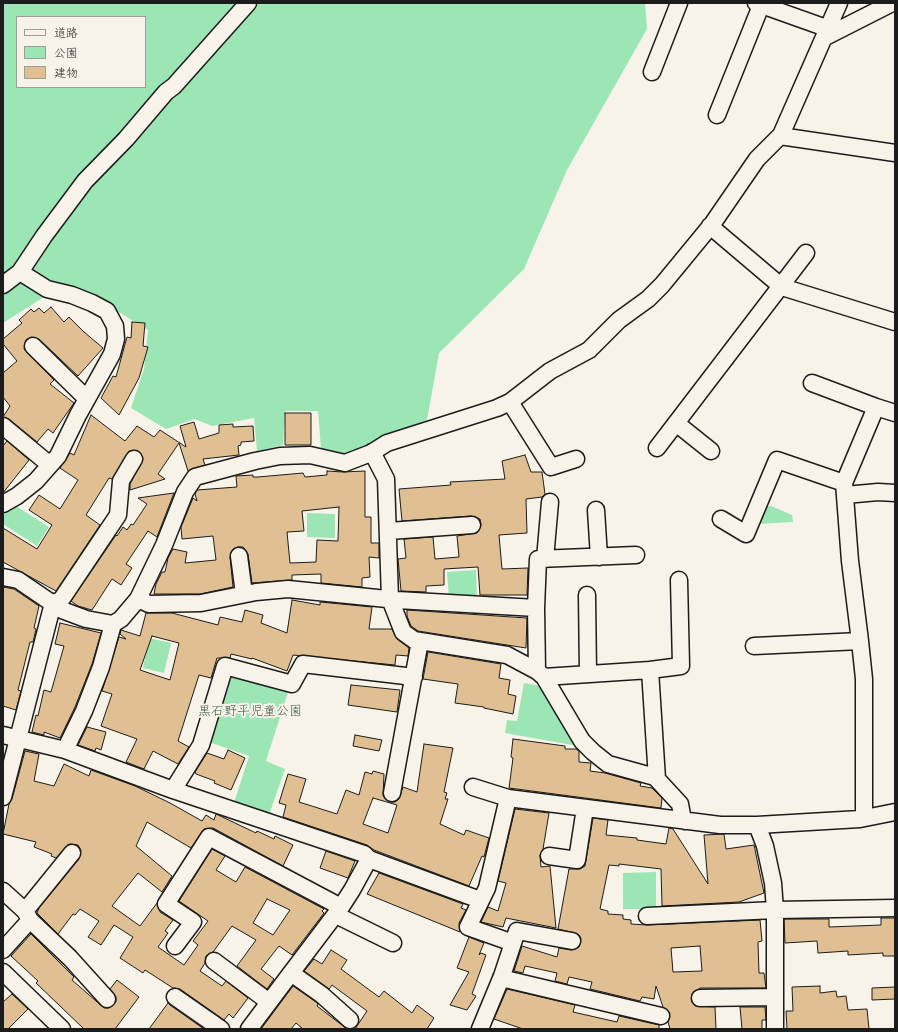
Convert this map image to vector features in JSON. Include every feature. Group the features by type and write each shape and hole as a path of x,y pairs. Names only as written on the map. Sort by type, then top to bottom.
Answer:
{"street":[{"path":"3,285 20,272 44,236 85,181 126,139 166,92 174,86 248,3"},
{"path":"652,72 679,3"},
{"path":"65,750 84,711 101,667 113,624 121,619 138,599 164,545 185,492 195,477 280,456 310,455 345,464 372,452 387,443 497,408 510,402 550,371 589,350 618,320 648,299 662,285 710,226 757,159 780,136 839,3"},
{"path":"717,115 760,4 827,33 892,3"},
{"path":"780,136 895,152"},
{"path":"710,226 781,286 895,322"},
{"path":"657,448 806,253"},
{"path":"3,504 17,496 36,481 58,456 112,354 116,339 115,326 106,311 72,294 47,289 20,272"},
{"path":"33,346 87,399"},
{"path":"812,383 895,413"},
{"path":"510,402 551,467 576,459"},
{"path":"864,818 864,679 844,489 876,407"},
{"path":"676,424 711,451"},
{"path":"3,426 50,465"},
{"path":"372,452 386,479 389,531 390,599 395,616 404,632 414,640 507,655 540,674 582,741 600,760 608,764 657,779 680,804 686,821"},
{"path":"3,797 11,736 53,603 60,600 118,514 121,481 134,459"},
{"path":"721,519 746,534 777,460 844,489 895,493"},
{"path":"545,559 550,502"},
{"path":"596,510 599,557"},
{"path":"389,531 472,525"},
{"path":"540,674 536,608 538,559 636,555"},
{"path":"239,556 244,594"},
{"path":"3,577 18,580 62,610 113,624"},
{"path":"540,674 588,674 650,670 681,666 679,580"},
{"path":"138,599 149,604 201,603 244,594 288,589 390,599 536,608"},
{"path":"587,595 588,674"},
{"path":"392,793 420,641"},
{"path":"754,646 860,641"},
{"path":"173,790 201,745 225,666 292,684 303,664 414,677"},
{"path":"650,670 657,779"},
{"path":"11,736 65,750 173,790 364,854 368,859 480,900"},
{"path":"473,787 508,798 720,825 757,825 864,818 895,812"},
{"path":"508,798 487,888 468,927 513,943"},
{"path":"549,856 577,860 585,808"},
{"path":"757,825 773,883 775,910 775,1029"},
{"path":"175,946 193,922 166,904 209,837 392,943"},
{"path":"3,950 72,853"},
{"path":"250,1028 338,911 352,890 368,859"},
{"path":"3,891 70,958 106,999"},
{"path":"647,916 775,910 895,908"},
{"path":"480,1029 517,931 572,941"},
{"path":"214,961 269,1002"},
{"path":"3,972 62,1029"},
{"path":"291,973 322,995 350,1020"},
{"path":"500,978 660,1016"},
{"path":"175,997 221,1029"},
{"path":"700,998 775,997"}],"green space":[{"path":"3,3 645,3 647,29 567,170 524,269 439,353 427,420 377,440 366,448 347,454 321,448 318,411 285,411 283,445 257,451 254,418 212,426 195,419 166,429 131,408 144,369 148,330 93,296 63,285 3,323"},
{"path":"16,506 49,527 37,546 3,524 3,515"},
{"path":"771,506 792,515 793,522 759,524 766,507"},
{"path":"307,513 335,514 335,538 307,537"},
{"path":"476,570 477,600 449,599 447,572"},
{"path":"149,638 171,643 164,673 143,668"},
{"name":"黒石野平児童公園","path":"229,674 289,689 266,761 285,769 269,815 234,803 249,756 209,742"},
{"path":"524,683 541,686 577,742 572,745 505,733 507,720 517,721"},
{"path":"656,872 656,909 623,909 623,873"}],"building":[{"path":"51,307 64,322 69,317 103,348 78,376 39,339 31,337 26,340 24,349 54,380 50,384 74,403 53,433 48,429 37,442 9,419 3,417 10,406 3,397 3,373 17,361 3,344 3,339 22,323 19,320 31,309 34,312 39,308 44,313"},
{"path":"132,322 145,323 143,346 148,347 139,378 119,415 101,398 113,376 116,377 127,337 131,338"},
{"path":"285,413 311,413 311,445 285,445"},
{"path":"91,415 125,441 137,426 154,437 160,430 186,447 180,426 194,422 199,439 219,433 219,425 233,424 233,427 253,426 254,441 241,442 241,445 238,446 239,455 203,459 205,465 188,471 179,443 158,474 165,479 130,490 130,484 143,459 138,451 129,451 112,479 109,478 86,515 100,525 56,591 3,562 3,528 37,549 52,525 29,510 39,495 60,509 78,480 60,468 70,453 74,455"},
{"path":"7,441 29,460 3,493 3,446"},
{"path":"525,455 531,472 542,472 545,494 542,497 526,499 527,533 499,535 502,569 528,568 527,595 480,595 478,567 444,569 444,585 426,586 426,592 401,591 398,559 406,558 404,539 433,537 435,559 459,557 457,536 477,533 481,525 480,519 471,516 402,521 399,489 451,485 450,482 505,479 502,461"},
{"path":"327,471 365,471 365,517 371,517 371,543 379,543 379,558 369,557 370,577 362,578 362,587 321,583 321,574 292,575 292,580 252,583 248,554 243,547 238,547 233,549 230,557 233,587 200,594 154,594 156,584 162,572 165,572 168,558 173,549 187,552 185,563 216,560 213,536 182,539 181,527 193,498 197,501 195,494 197,490 237,487 236,476 253,475 253,477 258,477 303,473 305,477 327,475","holes":["339,507 338,541 317,540 316,562 290,563 287,532 304,531 302,511"]},
{"path":"174,493 157,537 148,531 126,564 132,568 121,585 112,579 92,610 78,606 71,601 116,535 117,536 123,527 127,530 131,524 133,525 147,504 138,498"},
{"path":"3,587 14,589 39,606 34,628 36,629 33,642 30,642 18,690 21,691 16,710 3,706"},
{"path":"292,600 320,605 320,602 372,607 369,629 392,629 397,639 409,648 408,656 396,655 395,665 293,655 287,671 252,658 231,654 230,658 217,658 211,678 199,675 178,741 189,747 178,764 153,751 144,769 126,762 137,739 101,726 112,694 102,691 119,637 126,639 120,634 121,630 140,636 146,613 172,613 218,625 220,617 242,622 245,610 263,615 261,623 287,633","holes":["152,636 179,643 170,680 140,670"]},
{"path":"407,610 527,618 526,648 418,631 411,626 407,616"},
{"path":"60,623 101,633 92,664 75,707 60,738 44,732 44,735 32,732 36,715 38,716 44,690 51,692 64,646 55,644"},
{"path":"428,652 501,664 499,678 510,680 508,694 516,696 513,714 484,707 455,703 458,684 423,679"},
{"path":"351,685 400,690 397,712 348,705"},
{"path":"87,727 106,732 101,750 96,748 95,751 78,745"},
{"path":"355,735 382,740 379,751 353,746"},
{"path":"513,739 565,746 565,749 576,749 579,751 579,762 591,763 590,771 605,773 641,783 640,786 652,788 662,798 661,808 509,788 513,758 511,757"},
{"path":"424,744 453,748 444,792 447,793 445,799 448,799 440,824 464,835 466,830 489,838 484,857 482,856 469,886 374,850 367,845 283,817 286,805 279,803 288,774 306,779 299,802 337,814 346,790 359,795 365,772 372,774 373,771 384,774 383,796 390,802 395,802 399,799 403,787 417,792","holes":["373,798 397,805 388,833 363,824"]},
{"path":"228,750 245,758 231,790 214,783 215,781 196,774 195,772 207,753 224,759"},
{"path":"25,751 39,754 34,781 54,786 64,764 89,776 91,770 135,786 202,821 206,815 214,820 216,814 256,833 257,831 274,839 275,836 293,845 283,866 213,828 204,829 191,848 147,822 136,846 172,876 162,892 138,873 112,906 140,926 157,903 160,912 173,920 165,931 168,933 158,947 184,965 198,945 193,941 208,921 179,901 212,849 225,856 216,870 236,882 245,867 324,909 322,911 324,913 292,955 279,946 261,969 274,979 267,989 237,966 256,940 232,926 213,952 206,956 205,963 200,971 222,986 226,981 248,998 233,1018 229,1014 224,1020 180,989 173,988 145,970 143,973 120,958 133,937 114,925 101,945 88,937 99,921 80,909 75,915 73,914 58,934 37,913 39,908 79,859 81,850 78,845 69,844 56,858 51,856 52,854 34,847 36,842 3,834 9,804 12,799","holes":["267,899 290,910 273,935 253,923"]},
{"path":"515,809 549,813 543,849 540,855 541,867 550,866 556,928 506,918 503,927 481,922 488,907 498,911 506,883 498,881"},
{"path":"593,818 608,820 606,835 637,838 637,840 666,844 669,828 673,829 708,884 704,835 724,834 726,849 754,845 764,893 739,902 662,906 661,869 619,864 619,866 609,865 600,909 608,911 608,914 623,915 623,919 631,920 631,924 647,925 760,920 762,941 758,942 759,973 764,973 766,988 700,988 692,994 692,1002 695,1006 715,1007 716,1029 670,1029 668,1022 670,1013 663,1007 656,986 654,999 642,997 640,1001 590,989 592,982 569,977 567,984 555,981 557,973 525,966 523,973 514,971 522,946 557,957 559,948 571,950 579,947 581,938 578,934 558,929 569,869 580,869 585,866","holes":["700,946 702,971 673,972 671,948"]},
{"path":"326,851 355,861 348,878 320,868"},
{"path":"379,873 463,904 461,908 466,910 459,923 460,932 367,894"},
{"path":"881,918 895,918 895,956 883,956 883,953 848,955 848,951 818,953 817,941 785,943 784,919 829,919 829,927 881,925"},
{"path":"31,934 74,977 72,980 104,1008 109,1008 116,1002 116,997 110,989 117,980 139,997 115,1029 84,1029 36,983 38,981 11,956"},
{"path":"469,937 484,943 479,955 481,953 486,955 472,994 476,996 467,1010 450,1005 469,972 457,968"},
{"path":"331,950 347,960 341,969 379,997 384,991 412,1013 417,1005 434,1018 427,1029 355,1029 367,1011 332,985 329,989 304,971 314,959 322,964"},
{"path":"293,986 316,1002 318,1004 317,1006 347,1029 303,1029 296,1023 291,1029 261,1029"},
{"path":"820,986 820,993 836,991 837,997 846,996 848,1010 867,1009 869,1029 787,1029 786,1011 793,1011 792,987"},
{"path":"895,987 895,999 872,1000 872,988"},
{"path":"507,989 575,1005 573,1012 617,1022 619,1016 659,1025 659,1029 523,1029 494,1019"},
{"path":"12,994 28,1009 8,1029 3,1029 3,1002"},
{"path":"168,1003 170,1005 204,1029 149,1029"},
{"path":"740,1007 765,1007 766,1020 762,1020 762,1029 742,1029"}]}
